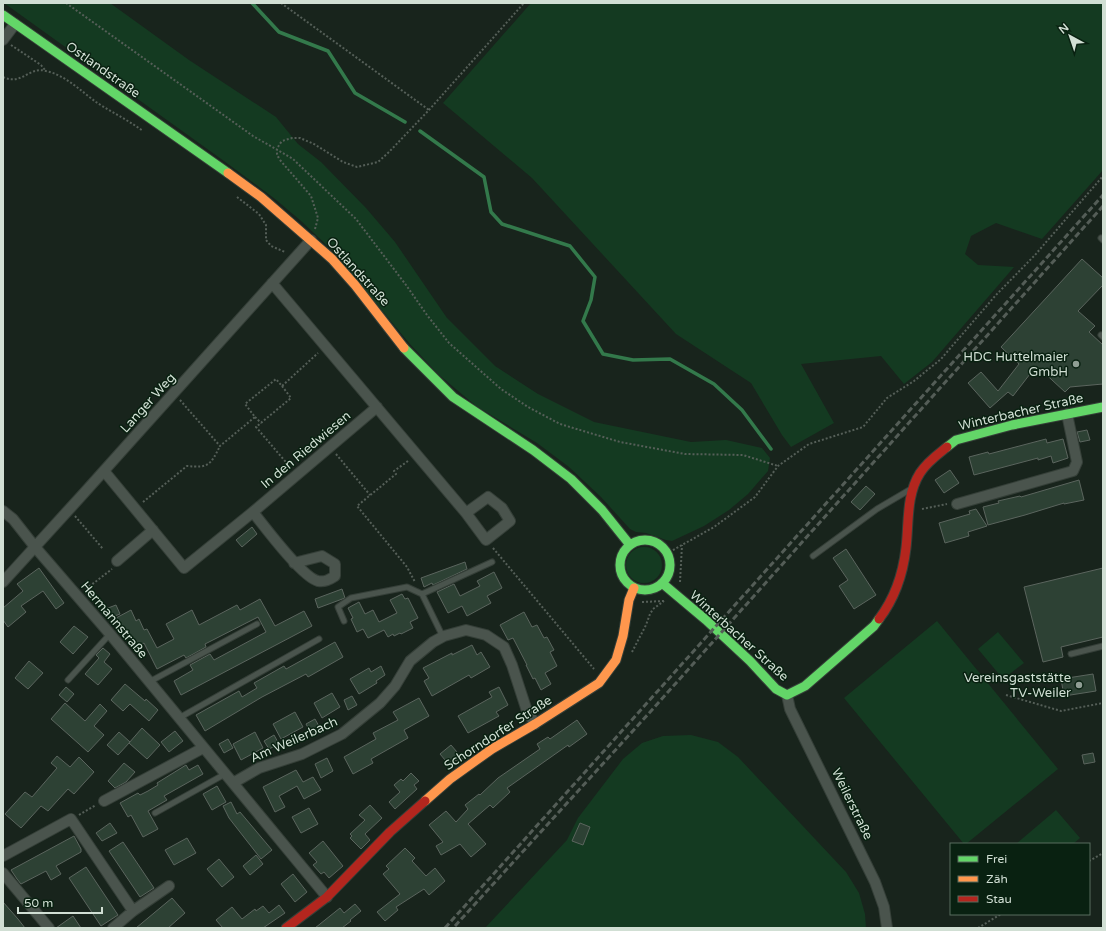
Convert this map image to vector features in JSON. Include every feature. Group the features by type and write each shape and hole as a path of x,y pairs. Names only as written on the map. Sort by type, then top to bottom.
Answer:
{"street":[{"name":"Ostlandstraße","path":"3,15 184,141 261,197 332,259 356,285 409,354 453,397 533,450 571,479 602,510 630,545"},
{"path":"6,42 15,24"},
{"name":"Langer Weg","path":"3,582 311,240"},
{"path":"272,283 466,513 486,540 510,521 502,508 488,497 466,513"},
{"name":"In den Riedwiesen","path":"104,471 184,568 377,407"},
{"name":"Winterbacher Straße","path":"662,583 750,662 776,689 787,695 803,688 874,626 887,609 897,589 902,570 906,548 909,512 914,487 920,474 932,458 956,440 1012,425 1103,407"},
{"path":"957,504 1073,471 1077,462 1067,414"},
{"name":"Hermannstraße","path":"3,511 13,519 35,547 110,634 327,897"},
{"path":"253,512 294,563"},
{"path":"117,561 153,530"},
{"path":"646,540 654,542 661,547 666,554 669,561 669,569 662,583 656,587 649,590 634,588 627,583 622,576 620,568 621,559 624,552 630,545 646,540"},
{"name":"Schorndorfer Straße","path":"286,928 327,897 390,832 450,779 492,749 535,724 599,683 616,660 623,636 629,600 634,588"},
{"name":"Am Weilerbach","path":"233,783 259,768 302,754 342,734 380,703 395,686 410,661 433,642 443,637 466,630 486,635 504,647 512,665 526,708 535,724"},
{"name":"Weilerstraße","path":"787,695 790,709 875,882 884,907 887,928"},
{"path":"104,801 203,748"},
{"path":"3,856 71,819 132,911"},
{"path":"3,873 49,928"},
{"path":"113,928 132,911 169,886"}],"lane":[{"path":"813,556 877,509 914,487"},
{"path":"422,594 492,562"},
{"path":"344,621 338,607 351,598 407,587 422,594 443,637"},
{"path":"149,682 258,624"},
{"path":"68,680 110,634"},
{"path":"178,718 319,639"},
{"path":"1071,654 1103,646"},
{"path":"155,813 225,774"}],"path":[{"path":"66,3 253,136 293,159 356,219 449,343 501,389 528,407 560,424 620,442 685,454 743,455 778,466"},
{"path":"281,3 429,110"},
{"path":"311,240 318,218 311,196 276,154 276,149 282,141 292,138 300,138 314,144 343,162 357,167 378,162 429,110 524,3"},
{"path":"6,42 41,65 45,70"},
{"path":"3,77 10,81 20,79 31,72 45,70 56,74 143,131"},
{"path":"666,554 714,527 755,497 778,466 809,444 863,427 887,398 914,381 940,359 996,295 1035,255 1103,176"},
{"path":"234,194 259,214 266,225 266,240 271,246 296,257"},
{"path":"282,386 325,347"},
{"path":"261,423 245,404 276,379 291,398 261,423 256,427 296,475"},
{"path":"174,393 220,446"},
{"path":"135,509 187,466 201,467 210,463 220,446 255,417"},
{"path":"330,447 370,495"},
{"path":"416,454 394,471 396,474 357,506 407,567 422,594"},
{"path":"909,512 944,504 957,504"},
{"path":"69,509 103,549"},
{"path":"486,540 602,679"},
{"path":"631,655 653,609 665,601 680,587 682,545"},
{"path":"77,596 115,566 117,561"},
{"path":"629,600 638,602 665,601"},
{"path":"1006,695 1061,711 1103,703"},
{"path":"71,819 104,801"},
{"path":"1090,860 1103,853"},
{"path":"978,928 999,915"}],"green space":[{"path":"4,3 110,3 189,60 276,117 298,144 321,162 366,208 395,242 447,318 495,366 538,394 594,422 691,442 726,440 762,448 770,458 768,471 748,494 729,510 704,526 672,541 646,533 636,532 630,529 601,497 569,467 537,443 476,406 438,374 409,343 334,252 300,220 275,199 224,161"},
{"path":"531,3 1103,3 1103,170 1042,239 996,223 971,236 965,254 978,265 1014,267 932,362 904,384 881,356 801,364 834,423 791,447 782,435 751,383 676,334 532,178 443,103"},
{"path":"644,547 654,550 659,555 662,565 659,575 654,580 644,583 634,580 629,575 626,565 629,555 634,550"},
{"path":"937,621 1058,769 967,843 963,843 844,698"},
{"path":"998,632 1024,663 1003,679 978,649"},
{"path":"691,735 718,742 738,757 846,872 859,893 865,914 866,928 485,928 567,840 578,818 623,759 642,743 663,736"},
{"path":"1056,810 1080,838 1074,843 1017,843"}],"building":[{"path":"1082,259 1103,278 1103,285 1078,311 1095,326 1089,332 1103,345 1103,384 1070,387 1065,392 1039,368 1032,376 1030,374 1013,396 1008,392 990,408 968,383 981,372 998,391 1019,364 1001,347"},
{"path":"1087,430 1090,440 1080,442 1077,432"},
{"path":"1046,439 1047,443 1063,439 1068,458 1053,463 1051,456 1038,460 1038,458 974,475 969,457 988,452 989,454"},
{"path":"950,470 959,483 944,493 935,480"},
{"path":"1079,480 1084,500 1064,503 988,525 983,507 999,503 998,501 1021,497"},
{"path":"866,486 875,494 860,510 851,502"},
{"path":"976,509 987,526 968,532 969,536 945,543 939,523 970,514 969,511"},
{"path":"252,527 257,534 242,547 236,540"},
{"path":"846,549 876,595 854,609 839,586 848,580 833,558"},
{"path":"465,562 467,569 433,585 432,583 424,587 421,578"},
{"path":"39,568 64,603 56,609 43,591 21,606 26,612 8,627 3,620 3,608 23,591 17,584"},
{"path":"1103,568 1103,637 1061,647 1063,657 1043,662 1024,587"},
{"path":"494,572 502,588 487,596 491,603 467,616 462,606 448,613 437,592 454,584 460,596 480,586 477,581"},
{"path":"342,589 345,598 318,608 315,599"},
{"path":"402,594 405,599 408,598 418,618 410,622 413,628 401,634 400,633 394,636 393,634 388,637 384,630 368,638 363,629 357,632 348,608 359,602 365,614 373,610 379,622 397,613 390,600"},
{"path":"260,599 275,626 304,611 312,626 181,695 174,681 193,670 190,665 210,654 214,660 266,632 258,617 205,644 206,647 186,658 184,655 157,669 144,643 137,647 131,636 129,638 123,627 121,629 116,618 131,610 136,621 139,619 144,630 147,629 157,648 174,639 166,624 192,610 199,625 237,605 240,610"},
{"path":"116,605 120,614 112,617 108,608"},
{"path":"524,612 532,627 537,625 544,638 547,637 554,650 550,652 557,666 545,673 551,684 541,690 535,678 533,679 513,638 508,640 500,625"},
{"path":"74,626 88,637 73,654 60,642"},
{"path":"335,642 343,657 308,677 306,674 262,697 205,731 196,715 239,691 242,697 257,688 254,683 284,666 286,669"},
{"path":"472,645 477,655 481,652 490,667 471,678 469,675 432,696 424,681 429,678 423,668 452,653 452,655"},
{"path":"103,648 110,654 104,662 112,669 98,685 85,674 99,658 96,655"},
{"path":"29,661 43,673 28,689 15,678"},
{"path":"381,666 385,675 376,681 377,683 359,694 350,679 369,668 371,672"},
{"name":"Vereinsgaststätte TV-Weiler","path":"1093,674 1096,691 1064,696 1061,679"},
{"path":"125,684 145,701 146,699 158,710 149,721 130,704 123,711 111,700"},
{"path":"66,687 74,694 67,702 59,695"},
{"path":"499,687 508,705 496,712 499,716 468,733 458,716 492,697 489,692"},
{"path":"332,693 340,707 322,718 314,703"},
{"path":"352,696 357,705 348,710 344,700"},
{"path":"419,698 429,716 404,730 408,738 371,759 373,763 353,774 344,757 376,739 373,733 398,720 393,712"},
{"path":"65,703 85,721 100,704 107,711 94,726 104,735 88,752 51,719"},
{"path":"295,712 303,727 281,739 273,724"},
{"path":"315,719 320,728 311,733 306,724"},
{"path":"577,720 587,734 569,747 568,745 507,788 510,792 493,808 490,805 468,824 486,844 471,857 460,844 441,855 436,846 443,842 429,825 446,811 456,822 468,809 465,805 479,794 480,795 498,778 540,749 537,744 548,737 550,739"},
{"path":"142,728 160,745 147,759 129,743"},
{"path":"175,731 183,741 169,752 161,742"},
{"path":"119,732 130,742 118,755 107,745"},
{"path":"255,732 263,748 241,760 233,744"},
{"path":"274,735 279,744 269,749 264,741"},
{"path":"228,739 233,748 224,753 219,744"},
{"path":"451,745 463,759 460,761 456,760 450,766 440,754"},
{"path":"1093,753 1095,762 1084,764 1082,755"},
{"path":"57,756 70,767 79,757 94,772 74,794 68,789 48,811 41,806 21,828 5,814 25,792 32,797 57,768 51,763"},
{"path":"327,758 333,771 321,778 315,764"},
{"path":"124,763 135,772 126,782 115,788 108,781"},
{"path":"186,765 189,770 198,765 203,774 164,796 167,800 148,811 158,829 143,837 131,815 128,817 120,803 138,793 140,795 148,791 158,785 157,783"},
{"path":"296,770 303,782 313,777 321,790 304,799 297,786 279,796 285,807 275,812 263,787"},
{"path":"411,773 419,781 414,785 417,789 395,809 389,802 400,792 394,785 401,779 403,781"},
{"path":"217,786 226,802 212,810 203,794"},
{"path":"231,802 237,814 240,812 272,850 261,859 229,818 223,806"},
{"path":"370,805 382,818 365,834 370,840 361,849 350,838 352,836 350,834 365,820 359,815"},
{"path":"309,808 318,824 301,833 292,817"},
{"path":"110,823 117,833 102,841 96,833"},
{"path":"580,823 590,827 583,845 572,841"},
{"path":"74,836 81,849 81,852 56,866 61,874 51,880 46,871 21,884 11,870"},
{"path":"187,838 196,853 174,865 165,850"},
{"path":"323,841 343,866 329,878 324,872 321,874 313,865 317,862 309,853"},
{"path":"123,842 154,888 140,897 109,851"},
{"path":"405,848 415,858 412,861 426,876 435,868 445,881 429,895 424,889 396,907 398,910 385,921 377,912 400,894 383,874 389,869 386,866"},
{"path":"256,855 263,864 250,875 243,866"},
{"path":"219,859 234,877 222,887 207,869"},
{"path":"86,867 118,915 101,926 69,878"},
{"path":"293,874 307,892 295,902 281,884"},
{"path":"172,898 185,913 168,928 136,928"},
{"path":"3,902 18,919 25,928 3,928"},
{"path":"355,904 361,911 342,928 315,928 340,908 344,913"},
{"path":"279,905 285,913 263,928 223,928 216,920 232,907 242,919 255,909 256,911 263,906 269,913"},
{"path":"73,916 81,928 56,928"}],"waterway":[{"path":"252,3 279,32 328,51 355,93 405,122"},
{"path":"420,131 484,177 491,212 502,224 570,246 595,277 591,300 583,321 603,354 633,360 670,359 714,384 742,410 771,449"}],"railway":[{"path":"445,928 1103,195"},
{"path":"455,926 651,711 1103,206"}],"traffic: fast":[{"path":"3,15 228,173"},
{"path":"404,348 453,397 533,450 571,479 602,510 630,545"},
{"path":"947,447 956,440 1012,425 1103,407"},
{"path":"645,540 654,542 665,551 670,565 668,574 659,585 645,590 636,588 625,579 620,565 622,556 631,545 645,540"},
{"path":"662,583 706,620 750,661 776,689 787,695 805,686 874,626 879,619"}],"traffic: slow":[{"path":"228,173 261,197 332,259 355,285 404,348"},
{"path":"425,801 450,779 492,749 535,724 599,683 616,660 623,636 629,600 634,588"}],"traffic: jam":[{"path":"879,619 890,603 903,567 912,490 920,473 926,465 947,447"},
{"path":"286,928 327,897 390,832 425,801"}],"place":[{"name":"HDC Huttelmaier GmbH","path":"1076,364"},
{"name":"Vereinsgaststätte TV-Weiler","path":"1079,685"}]}
